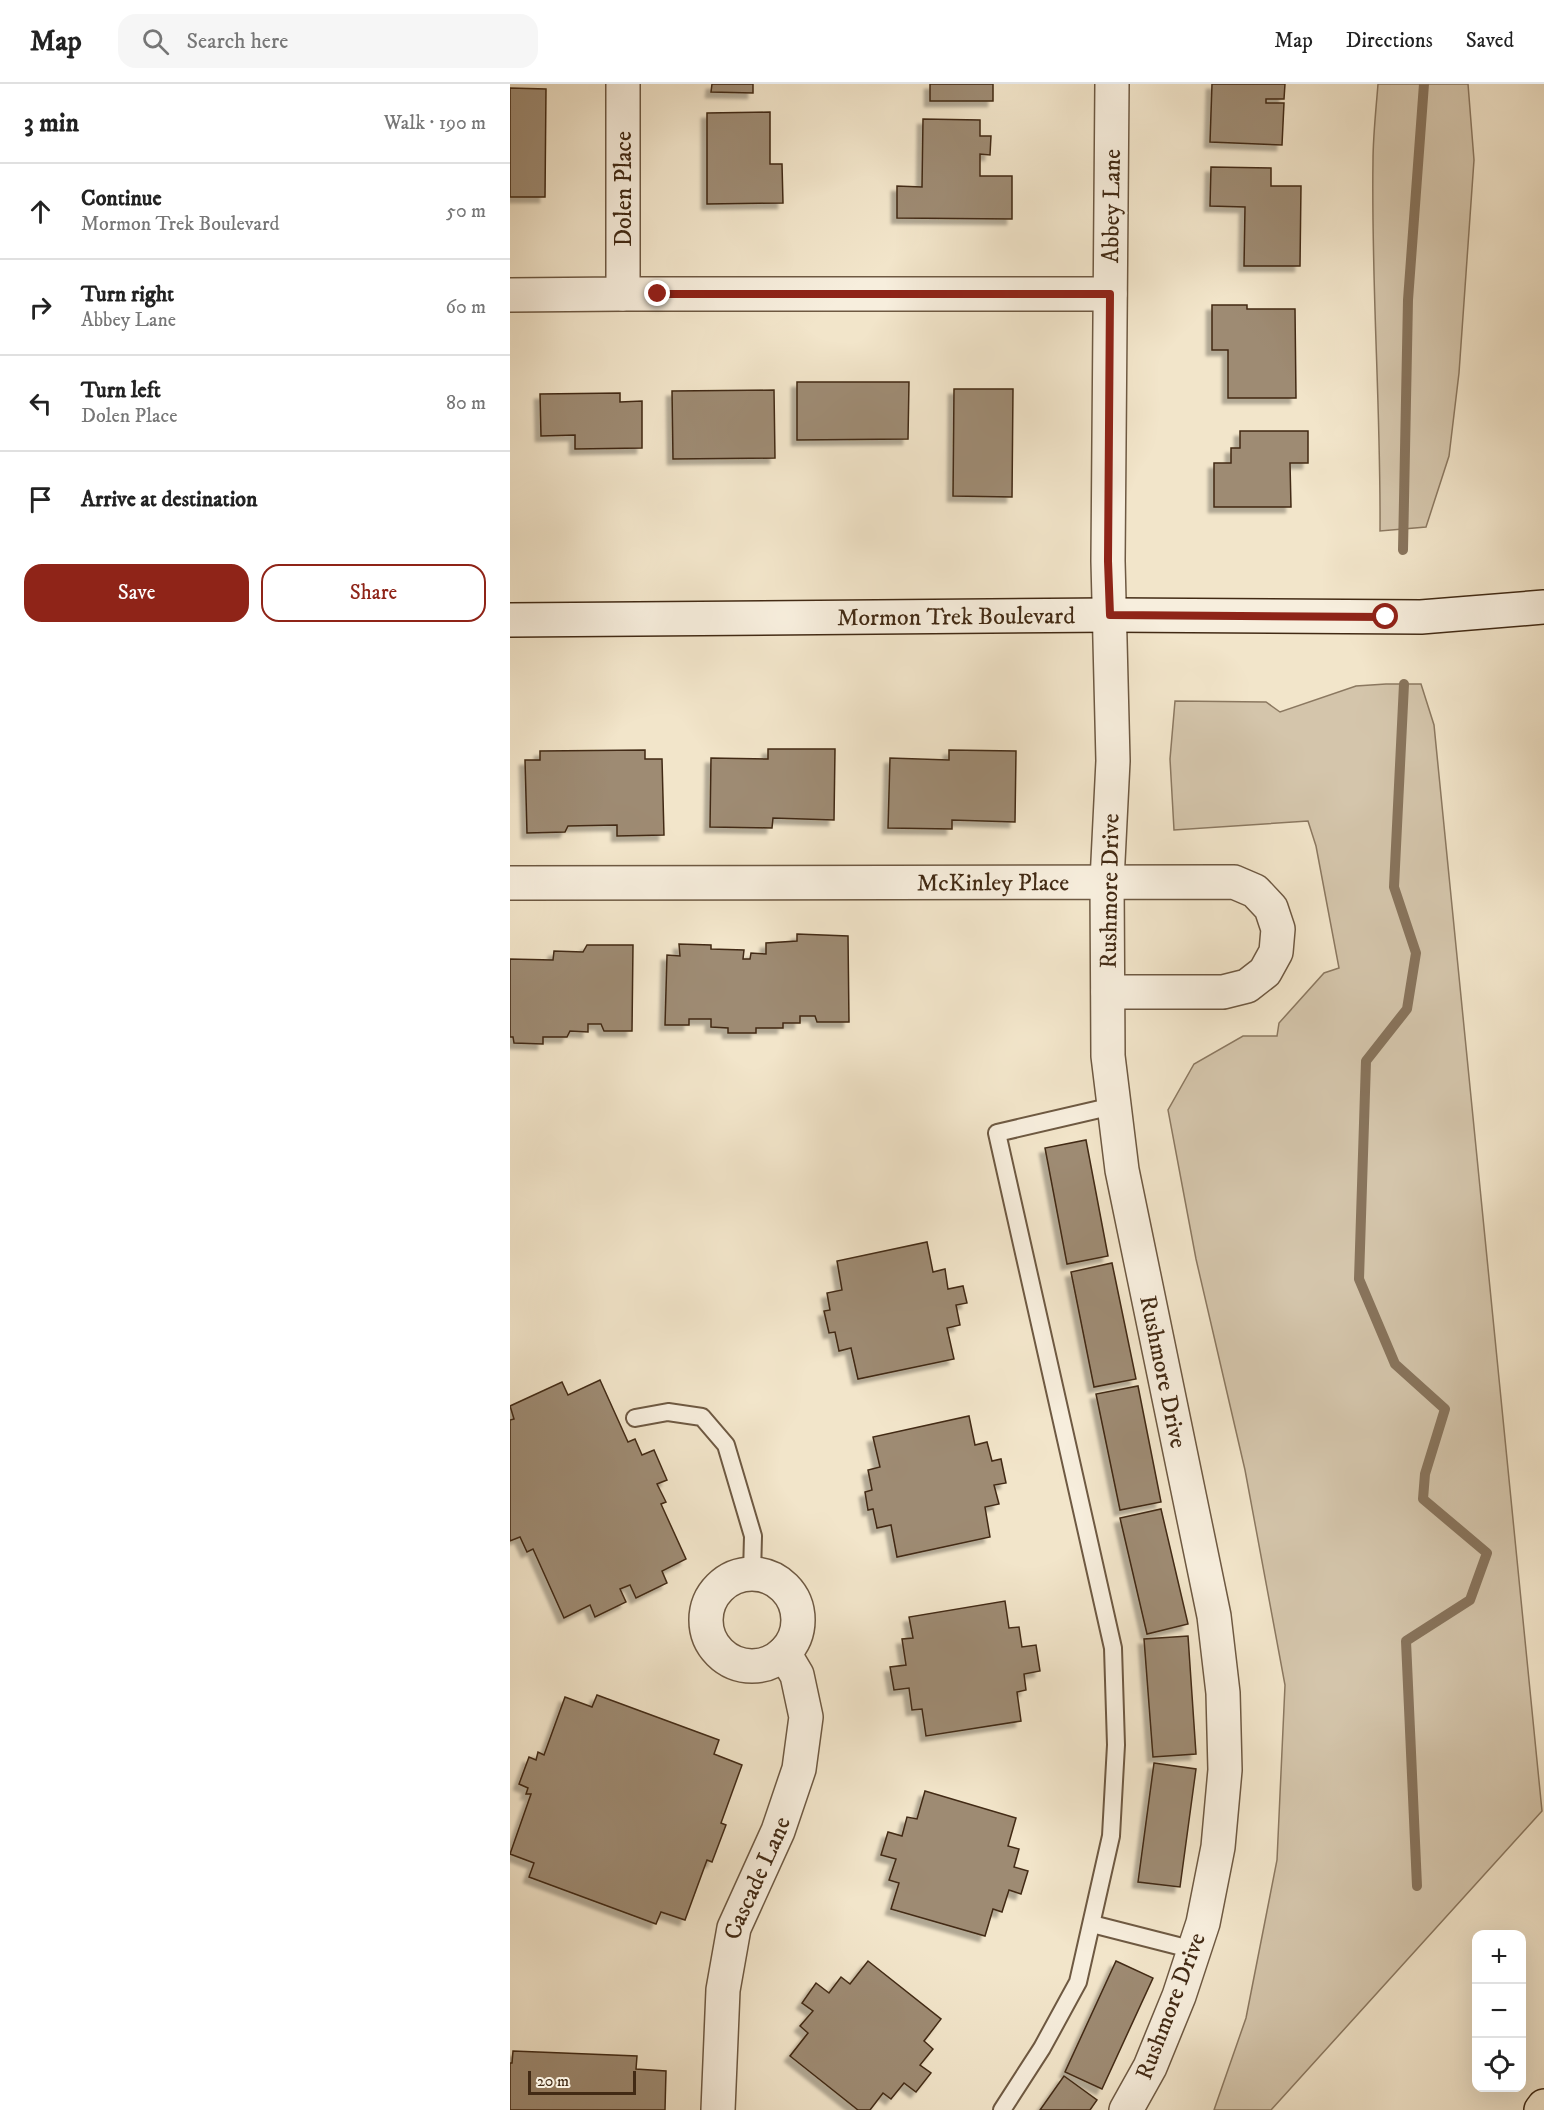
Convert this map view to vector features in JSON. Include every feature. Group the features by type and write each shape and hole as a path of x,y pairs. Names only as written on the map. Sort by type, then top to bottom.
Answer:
{"highway":[{"path":"1540,2110 1544,2106"}],"street":[{"name":"Dolen Place","path":"623,294 624,84"},
{"name":"Abbey Lane","path":"1110,615 1108,561 1112,84"},
{"path":"510,295 1110,294"},
{"name":"Mormon Trek Boulevard","path":"510,620 1110,615 1421,617 1544,607"},
{"name":"Rushmore Drive","path":"1110,615 1113,761 1107,881 1108,1056 1122,1170 1214,1616 1223,1693 1225,1770 1218,1847 1203,1923 1179,1996 1149,2067 1126,2110"},
{"name":"McKinley Place","path":"510,883 1234,882 1255,891 1271,909 1278,929 1276,951 1265,972 1247,986 1223,992 1108,992"},
{"path":"752,1574 767,1577 779,1584 790,1594 796,1609 797,1624 794,1640 784,1653 771,1662 756,1666 741,1665 715,1649 708,1636 706,1622 708,1607 714,1593 725,1583 738,1576 752,1574"},
{"name":"Cascade Lane","path":"718,2110 723,1990 734,1928 778,1831 799,1769 806,1717 797,1675 784,1653"}],"lane":[{"path":"1002,2110 1042,2048 1078,1982 1111,1836 1116,1745 1113,1648 997,1133 1113,1106"},
{"path":"635,1418 668,1412 702,1417 726,1445 753,1536 752,1574"},
{"path":"1092,1924 1194,1950"}],"shaded area":[{"path":"1378,84 1468,84 1474,160 1459,373 1449,456 1426,527 1380,531 1373,207"},
{"path":"1421,684 1434,725 1542,1811 1271,2110 1214,2110 1246,2018 1277,1860 1285,1685 1245,1470 1196,1259 1168,1110 1194,1064 1243,1036 1277,1036 1279,1023 1324,973 1339,968 1316,846 1308,821 1174,830 1170,759 1175,701 1266,702 1280,712 1356,686"}],"building":[{"path":"712,84 753,84 753,93 711,92"},
{"path":"930,84 993,84 993,101 930,101"},
{"path":"1212,84 1285,84 1284,99 1266,99 1266,103 1284,103 1282,145 1210,142"},
{"path":"510,88 546,89 545,197 510,197"},
{"path":"770,112 770,164 782,164 783,203 707,204 707,113"},
{"path":"923,119 980,120 980,136 991,136 990,155 980,154 980,176 1012,176 1012,219 897,218 897,186 922,187"},
{"path":"1211,167 1271,168 1271,186 1301,186 1300,266 1244,266 1245,207 1210,206"},
{"path":"1212,305 1247,305 1247,309 1295,309 1296,398 1228,398 1228,350 1212,350"},
{"path":"797,382 909,382 908,439 797,440"},
{"path":"954,389 1013,389 1012,497 953,496"},
{"path":"774,390 775,458 673,459 672,391"},
{"path":"620,393 620,402 642,401 642,448 575,449 575,435 541,436 540,394"},
{"path":"1240,431 1308,431 1308,463 1290,463 1291,507 1214,507 1214,463 1231,463 1231,448 1240,448"},
{"path":"768,749 835,749 834,820 773,818 772,828 710,827 711,758 768,759"},
{"path":"645,750 645,759 662,759 664,835 617,836 617,825 568,826 565,832 527,833 525,760 540,760 540,751"},
{"path":"949,750 1016,751 1015,822 952,820 952,829 888,828 890,758 949,760"},
{"path":"797,934 848,936 849,1022 817,1022 815,1016 800,1016 800,1023 783,1023 783,1028 756,1028 756,1033 728,1033 728,1028 711,1027 711,1019 689,1019 689,1025 665,1025 667,955 680,956 679,944 711,945 711,949 744,950 743,959 750,959 751,953 766,954 766,943 797,941"},
{"path":"587,945 633,945 632,1031 604,1031 601,1024 588,1024 588,1032 570,1031 567,1037 543,1037 543,1044 514,1043 513,1037 510,1037 510,959 553,960 554,951 583,952"},
{"path":"1086,1140 1108,1256 1067,1264 1045,1148"},
{"path":"927,1242 933,1272 945,1269 948,1289 963,1286 967,1303 956,1305 960,1325 947,1328 954,1359 858,1379 851,1348 839,1351 835,1332 829,1333 824,1311 830,1310 827,1293 842,1290 837,1261"},
{"path":"1112,1263 1136,1379 1094,1387 1071,1272"},
{"path":"600,1380 628,1442 635,1439 642,1455 654,1450 667,1480 657,1484 666,1502 661,1504 686,1559 662,1571 667,1583 636,1598 630,1585 620,1589 626,1602 595,1617 590,1605 564,1618 533,1549 527,1552 520,1537 510,1541 510,1420 514,1419 510,1406 562,1382 568,1395"},
{"path":"1138,1386 1161,1502 1120,1510 1096,1394"},
{"path":"969,1416 975,1445 987,1442 992,1461 1001,1459 1006,1483 994,1485 999,1504 985,1507 990,1537 897,1557 891,1525 877,1528 873,1509 868,1510 865,1492 872,1490 868,1470 880,1467 873,1437"},
{"path":"1161,1509 1188,1624 1147,1634 1120,1518"},
{"path":"1005,1601 1009,1628 1019,1627 1022,1647 1036,1645 1040,1671 1024,1674 1026,1690 1017,1692 1021,1721 926,1736 922,1709 912,1710 909,1688 894,1690 890,1667 906,1665 902,1639 913,1638 909,1617"},
{"path":"1188,1636 1196,1754 1153,1757 1144,1639"},
{"path":"597,1695 719,1740 714,1754 742,1765 721,1823 726,1825 712,1862 707,1860 685,1920 661,1912 656,1924 529,1877 534,1863 510,1854 531,1794 526,1794 528,1788 519,1784 529,1757 536,1760 538,1752 544,1755 565,1697 592,1707"},
{"path":"1154,1763 1196,1769 1180,1887 1138,1882"},
{"path":"925,1791 1016,1818 1008,1846 1019,1849 1014,1867 1028,1871 1021,1894 1009,1890 1002,1912 993,1909 985,1936 891,1909 899,1883 889,1880 896,1859 881,1855 888,1832 902,1836 907,1817 917,1819"},
{"path":"868,1961 941,2019 924,2041 933,2049 920,2065 931,2073 916,2092 904,2083 891,2099 883,2093 870,2110 858,2110 790,2056 808,2033 800,2026 813,2011 802,2003 816,1983 829,1993 841,1977 850,1984"},
{"path":"1116,1961 1153,1978 1102,2089 1065,2072"},
{"path":"513,2051 637,2056 636,2069 666,2071 665,2110 510,2110 510,2063 512,2063"},
{"path":"1064,2076 1097,2100 1090,2110 1040,2110"}],"waterway":[{"path":"1403,550 1408,300 1424,84"},
{"path":"1404,684 1394,887 1416,953 1407,1009 1366,1061 1359,1279 1395,1364 1445,1409 1425,1474 1423,1499 1487,1553 1470,1600 1406,1641 1417,1886"}],"route":[{"path":"658,294 1110,294 1108,561 1110,615 1386,617"}]}
